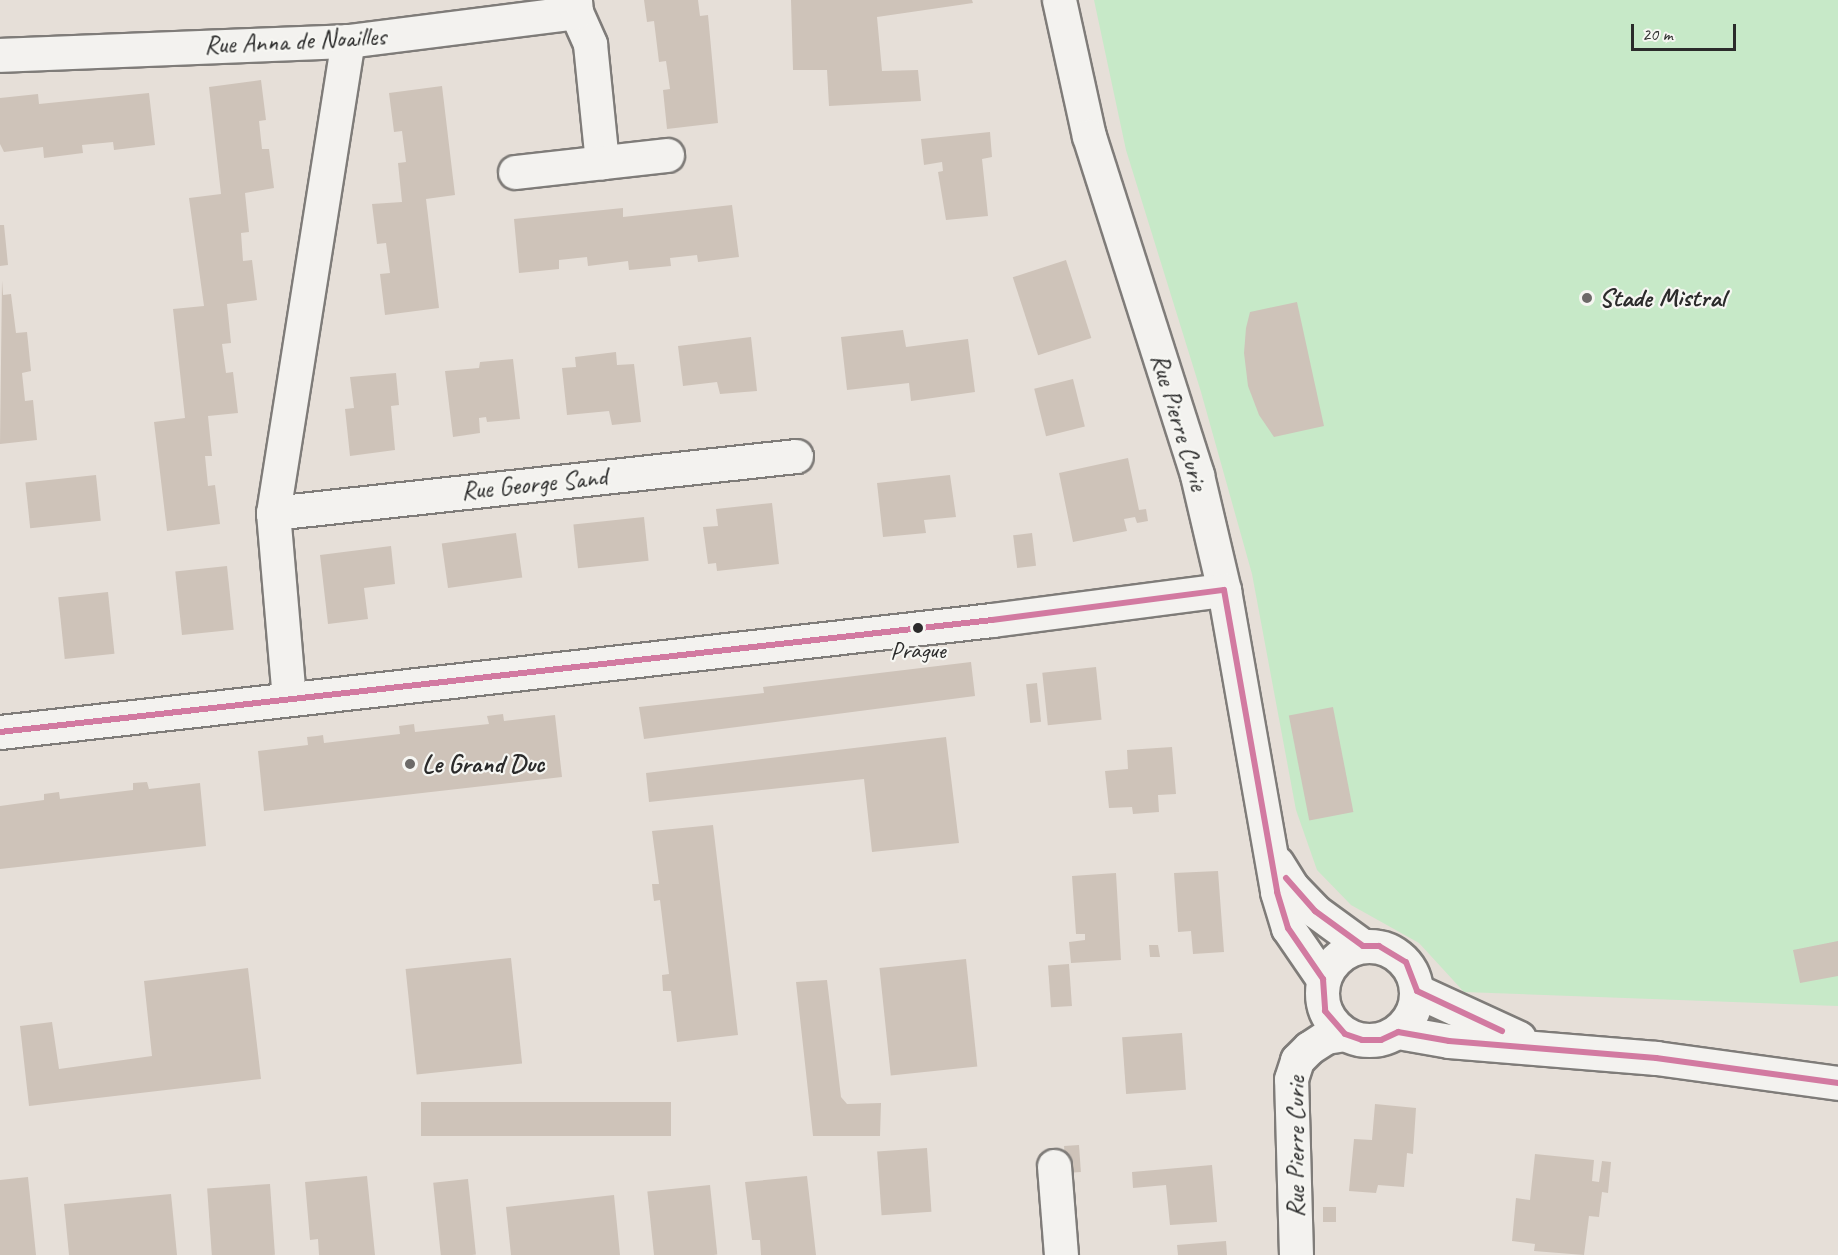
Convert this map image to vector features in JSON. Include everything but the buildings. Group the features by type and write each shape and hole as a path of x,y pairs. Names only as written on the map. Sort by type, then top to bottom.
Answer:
{"street":[{"name":"Rue Pierre Curie","path":"1059,0 1089,136 1197,475 1224,590 1269,851 1288,928 1323,979"},
{"path":"576,6 590,44 602,162"},
{"name":"Rue Anna de Noailles","path":"0,55 348,41 576,6"},
{"path":"289,699 273,513 348,41"},
{"path":"514,172 667,155"},
{"name":"Rue George Sand","path":"273,513 796,456"},
{"path":"0,732 992,620 1224,590"},
{"name":"Rue Pierre Curie","path":"1269,851 1292,887 1363,946"},
{"path":"1363,946 1379,946 1406,962 1418,991 1409,1021 1398,1032 1381,1040 1362,1040 1345,1034 1325,1011 1323,979 1339,957 1363,946"},
{"path":"1418,991 1547,1050"},
{"path":"1398,1032 1449,1041 1656,1058 1830,1085"},
{"name":"Rue Pierre Curie","path":"1296,1255 1291,1079 1297,1060 1309,1048 1326,1037 1345,1034"},
{"path":"1054,1166 1061,1255"}],"green space":[{"path":"1094,0 1838,0 1838,1006 1464,992 1419,943 1351,905 1317,870 1296,810 1252,574 1201,392 1126,150"}],"transit line":[{"path":"1224,590 1277,892 1288,928 1323,979 1325,1011 1345,1034 1362,1040 1381,1040 1398,1032 1449,1041 1656,1058 1838,1083"},
{"path":"0,732 992,620 1224,590"},
{"path":"1286,878 1315,911 1363,946 1379,946 1406,962 1417,991 1502,1031"}],"place":[{"name":"Stade Mistral","path":"1587,298"},
{"name":"Prague","path":"918,628"},
{"name":"Le Grand Duc","path":"410,764"}]}
